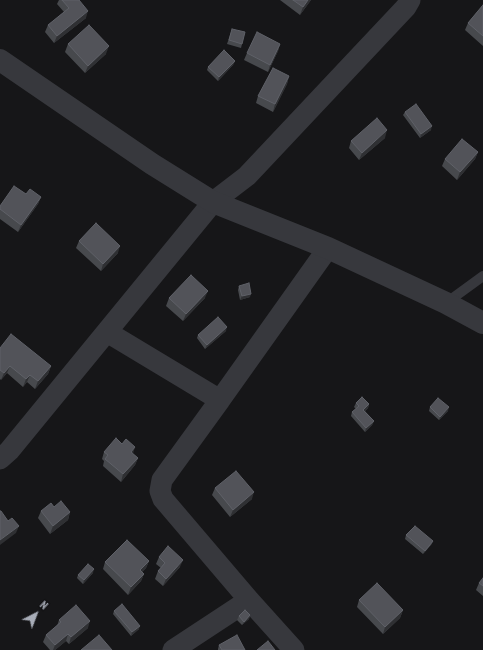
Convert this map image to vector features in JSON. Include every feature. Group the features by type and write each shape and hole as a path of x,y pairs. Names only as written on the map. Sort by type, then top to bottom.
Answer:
{"street":[{"path":"0,459 9,451 213,202 247,176 406,7 410,0"},
{"path":"0,60 152,164 213,202 328,248 446,303 483,323"},
{"path":"294,650 249,600 163,499 160,490 162,480 328,248"},
{"path":"107,332 220,400"},
{"path":"173,650 249,600"}],"lane":[{"path":"446,303 483,276"}],"building":[{"path":"62,0 79,0 88,11 57,36 48,25 69,8"},
{"path":"293,0 308,0 303,7"},
{"path":"483,5 483,36 468,23"},
{"path":"89,25 109,46 88,66 68,44"},
{"path":"232,29 245,32 242,44 229,40"},
{"path":"257,32 280,44 270,65 247,53"},
{"path":"224,50 235,61 219,77 208,67"},
{"path":"273,68 289,76 275,104 258,96"},
{"path":"416,104 432,126 421,134 405,112"},
{"path":"377,118 387,130 362,153 351,141"},
{"path":"462,139 478,152 460,172 445,159"},
{"path":"14,186 26,194 30,189 41,197 21,225 0,209 0,206"},
{"path":"96,223 120,246 103,264 79,241"},
{"path":"191,275 208,291 186,314 169,298"},
{"path":"249,283 251,294 242,296 239,286"},
{"path":"218,317 227,327 207,345 198,335"},
{"path":"11,334 51,366 38,381 30,375 26,379 10,366 4,373 0,370 0,348"},
{"path":"362,397 369,404 363,410 374,421 366,428 352,412 359,406 356,403"},
{"path":"438,398 449,407 440,417 430,407"},
{"path":"116,438 122,444 126,439 135,447 131,452 138,458 123,474 105,459 108,455 104,452"},
{"path":"236,471 254,492 233,510 215,488"},
{"path":"61,501 70,512 53,526 41,511 51,503 54,507"},
{"path":"0,511 8,521 12,518 19,526 0,540"},
{"path":"415,526 433,541 425,551 406,535"},
{"path":"127,540 149,561 140,570 144,574 131,587 105,562"},
{"path":"168,546 183,560 166,579 158,571 165,563 159,557"},
{"path":"88,564 94,569 84,580 78,575"},
{"path":"483,578 483,586 479,583"},
{"path":"377,583 403,610 385,627 359,600"},
{"path":"122,604 140,626 132,632 114,611"},
{"path":"76,605 90,621 71,637 68,634 55,645 46,635 61,622 59,620"},
{"path":"245,610 250,615 244,622 239,616"},
{"path":"99,635 112,650 81,650"},
{"path":"237,635 245,650 222,650 219,645"},
{"path":"268,641 275,650 257,650"}]}
